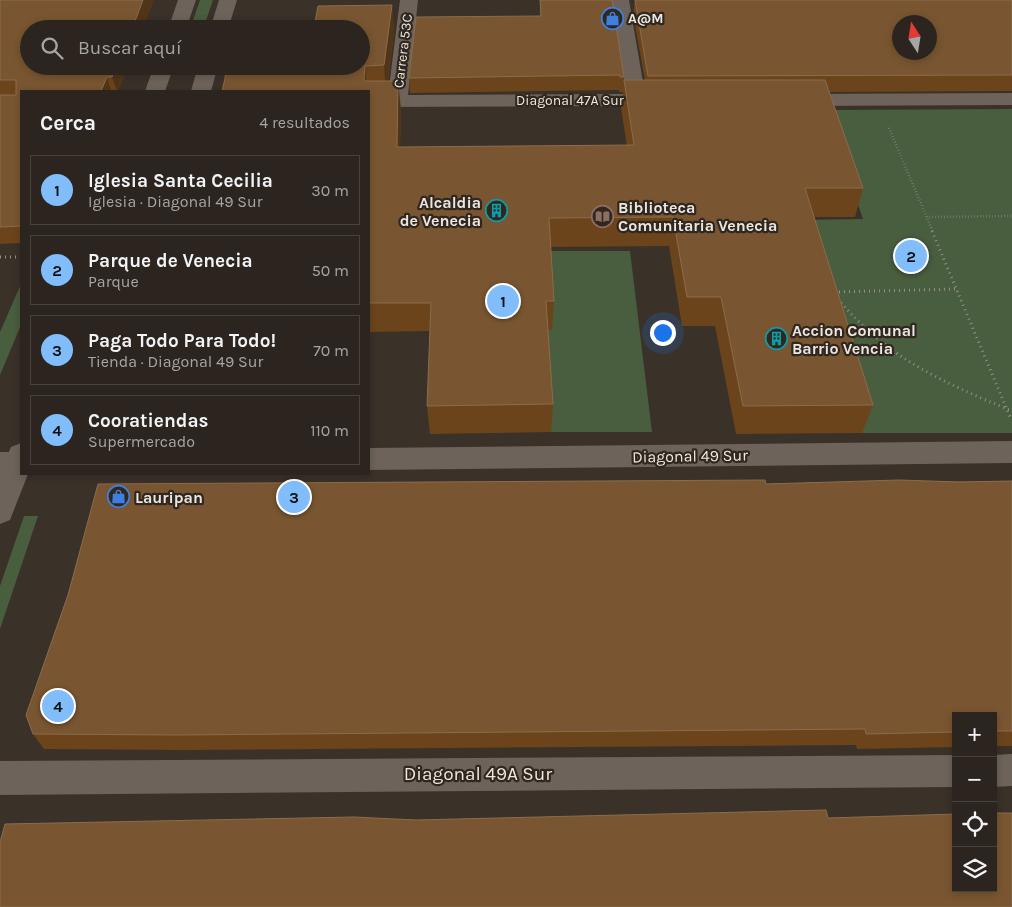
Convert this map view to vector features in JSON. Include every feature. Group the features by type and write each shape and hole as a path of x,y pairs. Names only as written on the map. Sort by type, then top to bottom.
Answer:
{"street":[{"path":"180,20 187,0"},
{"path":"222,20 228,0"},
{"name":"Carrera 53C","path":"397,101 409,0"},
{"path":"620,0 636,100"},
{"path":"155,90 161,75"},
{"path":"201,90 205,75"},
{"path":"780,100 1012,99"},
{"name":"Diagonal 47A Sur","path":"370,101 674,100"},
{"name":"Diagonal 49 Sur","path":"370,460 1012,452"},
{"path":"0,512 15,461"},
{"path":"997,771 1012,770"},
{"name":"Diagonal 49A Sur","path":"0,778 952,771"}],"path":[{"path":"877,99 1012,423"},
{"path":"926,217 1012,216"},
{"path":"0,257 20,257"},
{"path":"827,292 956,289"},
{"path":"834,292 853,319 882,344 917,369 1012,411"}],"green space":[{"path":"200,0 213,0 206,20 193,20"},
{"path":"1012,109 1012,433 862,433 799,220 863,219 825,110"},
{"path":"548,251 630,251 652,432 551,432 545,330 552,329"},
{"path":"20,286 20,327 0,375 0,332"},
{"path":"24,516 38,516 0,629 0,586"}],"building":[{"path":"0,0 143,0 135,20 20,20 20,75 113,75 112,77 107,77 101,90 20,90 20,226 0,227 0,95 16,95 16,80 0,80"},
{"path":"540,0 612,0 624,77 620,77 620,75 409,78 416,17 541,16"},
{"path":"635,0 1012,0 1012,75 648,76"},
{"path":"392,5 384,65 370,66 370,20 315,20 318,6"},
{"path":"226,75 364,75 366,81 398,81 397,147 634,145 624,80 825,80 863,188 805,188 873,405 743,406 721,297 687,297 673,217 549,218 554,301 546,301 553,404 427,406 431,303 370,303 370,90 222,90"},
{"path":"765,480 766,484 899,480 1012,481 1012,731 997,731 997,712 952,712 952,732 866,734 865,729 178,735 33,734 26,715 68,595 98,484"},
{"path":"826,810 828,818 952,814 952,892 997,892 997,813 1012,813 1012,907 0,907 0,842 5,824 354,817 416,820"}],"place":[{"name":"A@M","path":"612,18"},
{"name":"Alcaldia de Venecia","path":"497,211"},
{"name":"Biblioteca Comunitaria Venecia","path":"602,216"},
{"name":"Parque de Venecia","path":"911,256"},
{"name":"Iglesia Santa Cecilia","path":"503,301"},
{"name":"Accion Comunal Barrio Vencia","path":"776,339"},
{"name":"Lauripan","path":"119,497"},
{"name":"Paga Todo Para Todo!","path":"294,497"},
{"name":"Cooratiendas","path":"58,706"}]}
